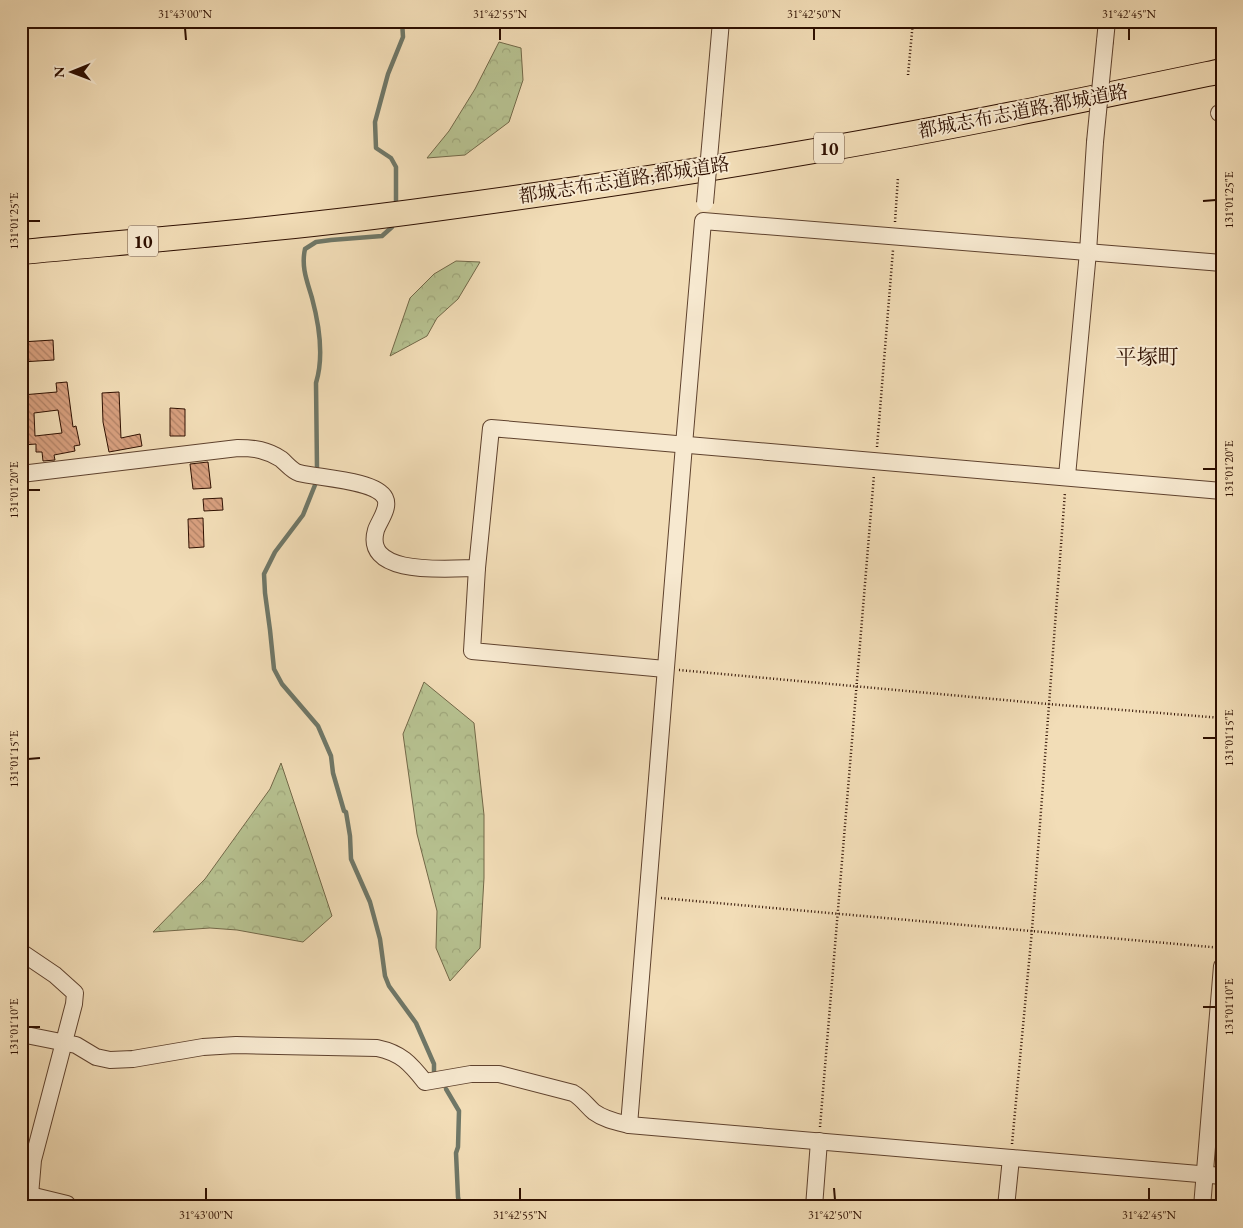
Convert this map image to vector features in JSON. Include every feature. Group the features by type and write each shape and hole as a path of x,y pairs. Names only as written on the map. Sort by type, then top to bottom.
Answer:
{"highway":[{"name":"都城志布志道路;都城道路","path":"21,252 266,229 434,209 822,150 1025,112 1222,71"}],"street":[{"path":"629,1125 665,668 721,21"},
{"path":"1067,476 1107,21"},
{"path":"703,221 1222,263"},
{"path":"665,668 472,651 477,568 491,428 1067,476 1222,491"},
{"path":"21,474 238,448 259,448 271,453 297,472 364,484 379,492 386,499 386,506 374,541 378,552 390,562 408,568 477,568"},
{"path":"21,952 55,975 75,994 33,1160 26,1199 67,1204 69,1207"},
{"path":"1202,1207 1222,966"},
{"path":"21,1034 76,1045 96,1057 110,1060 133,1059 202,1047 236,1045 377,1048 390,1051 410,1063 425,1082 472,1074 509,1076 573,1093 581,1097 594,1112 606,1119 629,1125 1222,1176"},
{"path":"814,1207 819,1141"},
{"path":"1006,1207 1011,1158"}],"path":[{"path":"908,74 912,21"},
{"path":"819,1141 898,178"},
{"path":"1011,1158 1032,930 1067,476"},
{"path":"665,668 856,687 1222,718"},
{"path":"647,897 1222,948"}],"green space":[{"path":"499,42 521,48 523,80 509,122 465,155 427,158 449,131 475,89"},
{"path":"456,261 480,262 458,299 437,318 427,336 390,356 410,298 434,274"},
{"path":"424,682 474,723 484,815 484,878 480,948 450,981 436,948 437,911 417,834 403,734"},
{"path":"281,763 332,916 303,942 237,930 210,928 153,932 205,879 270,789"}],"building":[{"path":"53,340 54,360 21,362 21,342"},
{"path":"67,382 73,427 76,426 80,445 74,446 75,451 54,455 55,460 43,461 42,452 36,452 36,444 23,445 22,415 24,415 22,395 57,392 56,383","holes":["58,410 62,433 35,436 34,413"]},
{"path":"119,392 121,438 140,434 142,446 109,452 103,422 102,393"},
{"path":"170,408 185,409 185,436 170,436"},
{"path":"208,462 211,488 193,489 190,464"},
{"path":"222,498 223,510 204,511 203,499"},
{"path":"203,518 204,547 189,548 188,519"}],"waterway":[{"path":"396,207 396,167 391,158 376,148 375,122 388,74 403,37 402,21"},
{"path":"317,469 316,383 320,362 320,340 315,308 304,268 305,249 316,242 382,236 392,227 393,222"},
{"path":"315,485 303,515 275,552 264,574 274,669 282,684 318,726 331,756 333,773 344,811 346,812 351,859 370,902 380,939 385,976 389,986 416,1023 434,1064 434,1074"},
{"path":"446,1089 459,1111 458,1147 456,1153 460,1207"}],"district":[{"name":"平塚町","path":"1147,356"}]}
